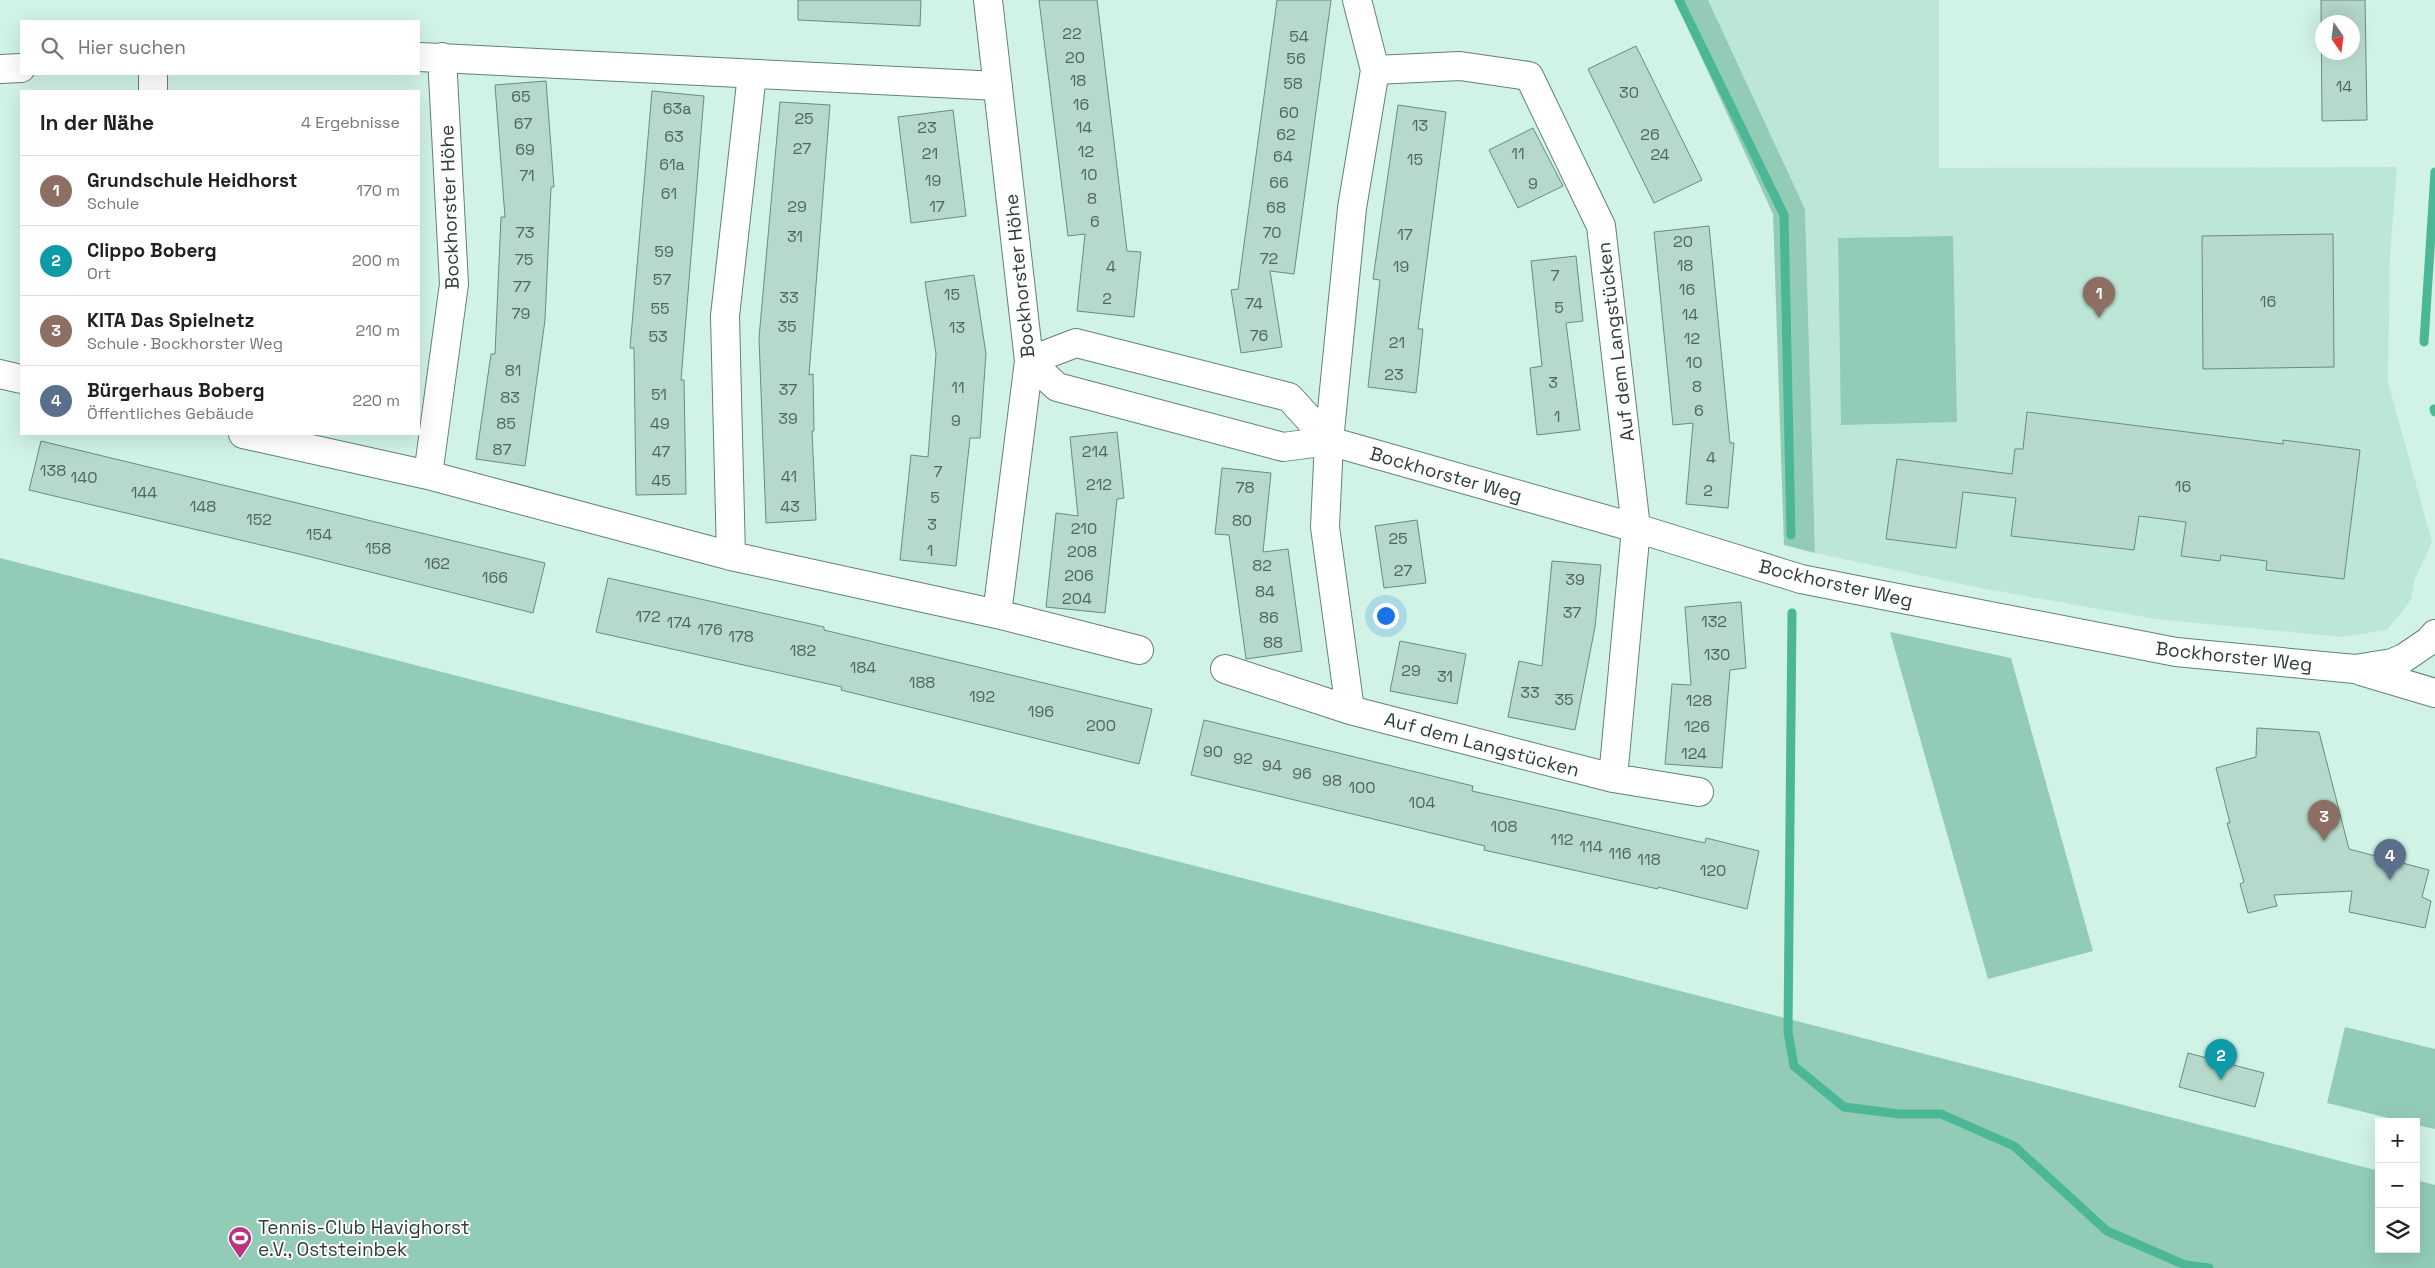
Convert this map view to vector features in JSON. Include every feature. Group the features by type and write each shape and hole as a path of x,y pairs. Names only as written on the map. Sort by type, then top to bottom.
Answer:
{"street":[{"name":"Bockhorster Höhe","path":"988,0 1029,361 997,614"},
{"path":"1350,710 1325,527 1329,441 1352,208 1374,70 1357,0"},
{"name":"Bockhorster Höhe","path":"428,475 454,284 430,57 998,86"},
{"name":"Auf dem Langstücken","path":"1374,70 1460,66 1529,76 1601,226 1636,528 1613,778"},
{"path":"0,68 20,68"},
{"path":"730,556 725,316 752,74"},
{"path":"153,75 153,90"},
{"path":"1029,361 1076,343 1290,398 1329,441"},
{"name":"Bockhorster Weg","path":"1029,361 1057,387 1283,447 1329,441 1636,528 1800,579 2176,652 2355,669 2435,693"},
{"path":"0,374 20,379"},
{"path":"248,435 428,475 730,556 997,614 1139,650"},
{"name":"Bockhorster Weg","path":"2355,669 2392,663 2404,658 2429,641 2435,634"},
{"name":"Auf dem Langstücken","path":"1225,669 1350,710 1613,778 1699,792"}],"shaded area":[{"path":"1675,0 1708,0 1805,209 1815,553 1784,545 1773,214"},
{"path":"1708,0 1939,0 1939,168 2397,167 2390,254 2388,382 2432,542 2414,581 2411,600 2387,630 2342,637 2156,619 1980,588 1815,553 1805,209"},
{"path":"1953,236 1957,422 1841,425 1838,238"},
{"path":"0,558 2375,1170 2375,1253 2420,1253 2420,1181 2435,1185 2435,1268 0,1268"},
{"path":"1890,632 2011,658 2093,951 1988,979"},
{"path":"2345,1027 2435,1049 2435,1129 2420,1126 2420,1118 2389,1118 2327,1103"}],"building":[{"path":"798,0 921,0 920,26 798,20"},
{"path":"1039,0 1097,0 1127,251 1141,252 1134,317 1077,311 1085,234 1068,236"},
{"path":"1277,0 1331,0 1294,274 1270,271 1282,347 1241,353 1231,290 1238,289"},
{"path":"2321,0 2365,0 2367,120 2322,121 2321,60 2360,60 2360,15 2321,15"},
{"path":"1636,46 1702,180 1654,203 1588,69"},
{"path":"546,81 554,187 551,187 545,320 525,466 476,459 491,354 495,354 501,217 505,217 495,85"},
{"path":"652,91 704,96 681,380 684,380 686,494 636,495 634,348 630,348"},
{"path":"780,102 830,105 809,375 813,374 814,431 812,431 816,520 766,523 759,338"},
{"path":"1398,105 1446,112 1418,329 1423,329 1416,393 1368,387 1380,280 1373,279"},
{"path":"953,110 966,216 911,223 898,117"},
{"path":"1533,128 1563,186 1518,208 1489,150"},
{"path":"1709,226 1730,443 1734,443 1728,508 1686,504 1693,423 1673,425 1654,232"},
{"path":"2333,234 2334,367 2203,369 2202,236"},
{"path":"1576,256 1583,321 1566,323 1580,430 1537,435 1530,368 1542,366 1531,261"},
{"path":"974,275 986,354 980,438 970,438 956,566 900,560 911,455 928,457 936,354 925,282"},
{"path":"2027,412 2283,444 2283,440 2360,450 2344,579 2266,570 2267,561 2221,555 2220,561 2181,556 2186,522 2139,516 2134,550 2011,536 2016,498 1963,492 1956,548 1886,539 1897,459 2012,474 2015,449 2023,449"},
{"path":"1117,432 1124,498 1117,499 1105,613 1046,607 1056,513 1078,516 1070,437"},
{"path":"41,441 545,563 533,613 299,554 29,490"},
{"path":"1222,468 1271,473 1263,552 1288,549 1302,651 1246,659 1229,535 1215,534"},
{"path":"1417,520 1426,583 1384,588 1375,526"},
{"path":"1552,561 1601,565 1595,627 1575,730 1508,717 1519,661 1542,666"},
{"path":"608,578 824,627 824,630 1152,709 1139,764 841,690 842,687 596,632"},
{"path":"1741,602 1746,668 1730,670 1722,768 1665,764 1672,684 1691,685 1685,607"},
{"path":"1400,641 1466,654 1457,704 1390,691"},
{"path":"1204,720 1473,786 1472,791 1705,843 1706,838 1759,851 1747,909 1658,887 1658,889 1484,850 1485,846 1191,775"},
{"path":"2257,728 2319,732 2349,849 2429,870 2422,897 2431,901 2425,928 2349,912 2352,891 2274,895 2277,906 2248,913 2240,884 2244,882 2227,823 2230,823 2216,768 2256,757"},
{"path":"2188,1053 2264,1073 2255,1107 2179,1087"}],"waterway":[{"path":"1679,0 1784,215 1791,535"},
{"path":"2424,342 2435,172"},
{"path":"1792,613 1788,1032 1794,1066 1844,1107 1899,1114 1941,1114 2014,1146 2107,1231 2185,1265 2209,1268"}],"place":[{"name":"Grundschule Heidhorst","path":"2099,318"},
{"name":"KITA Das Spielnetz","path":"2324,841"},
{"name":"Bürgerhaus Boberg","path":"2390,880"},
{"name":"Clippo Boberg","path":"2221,1080"},
{"name":"Tennis-Club Havighorst e.V., Oststeinbek","path":"240,1259"}]}
